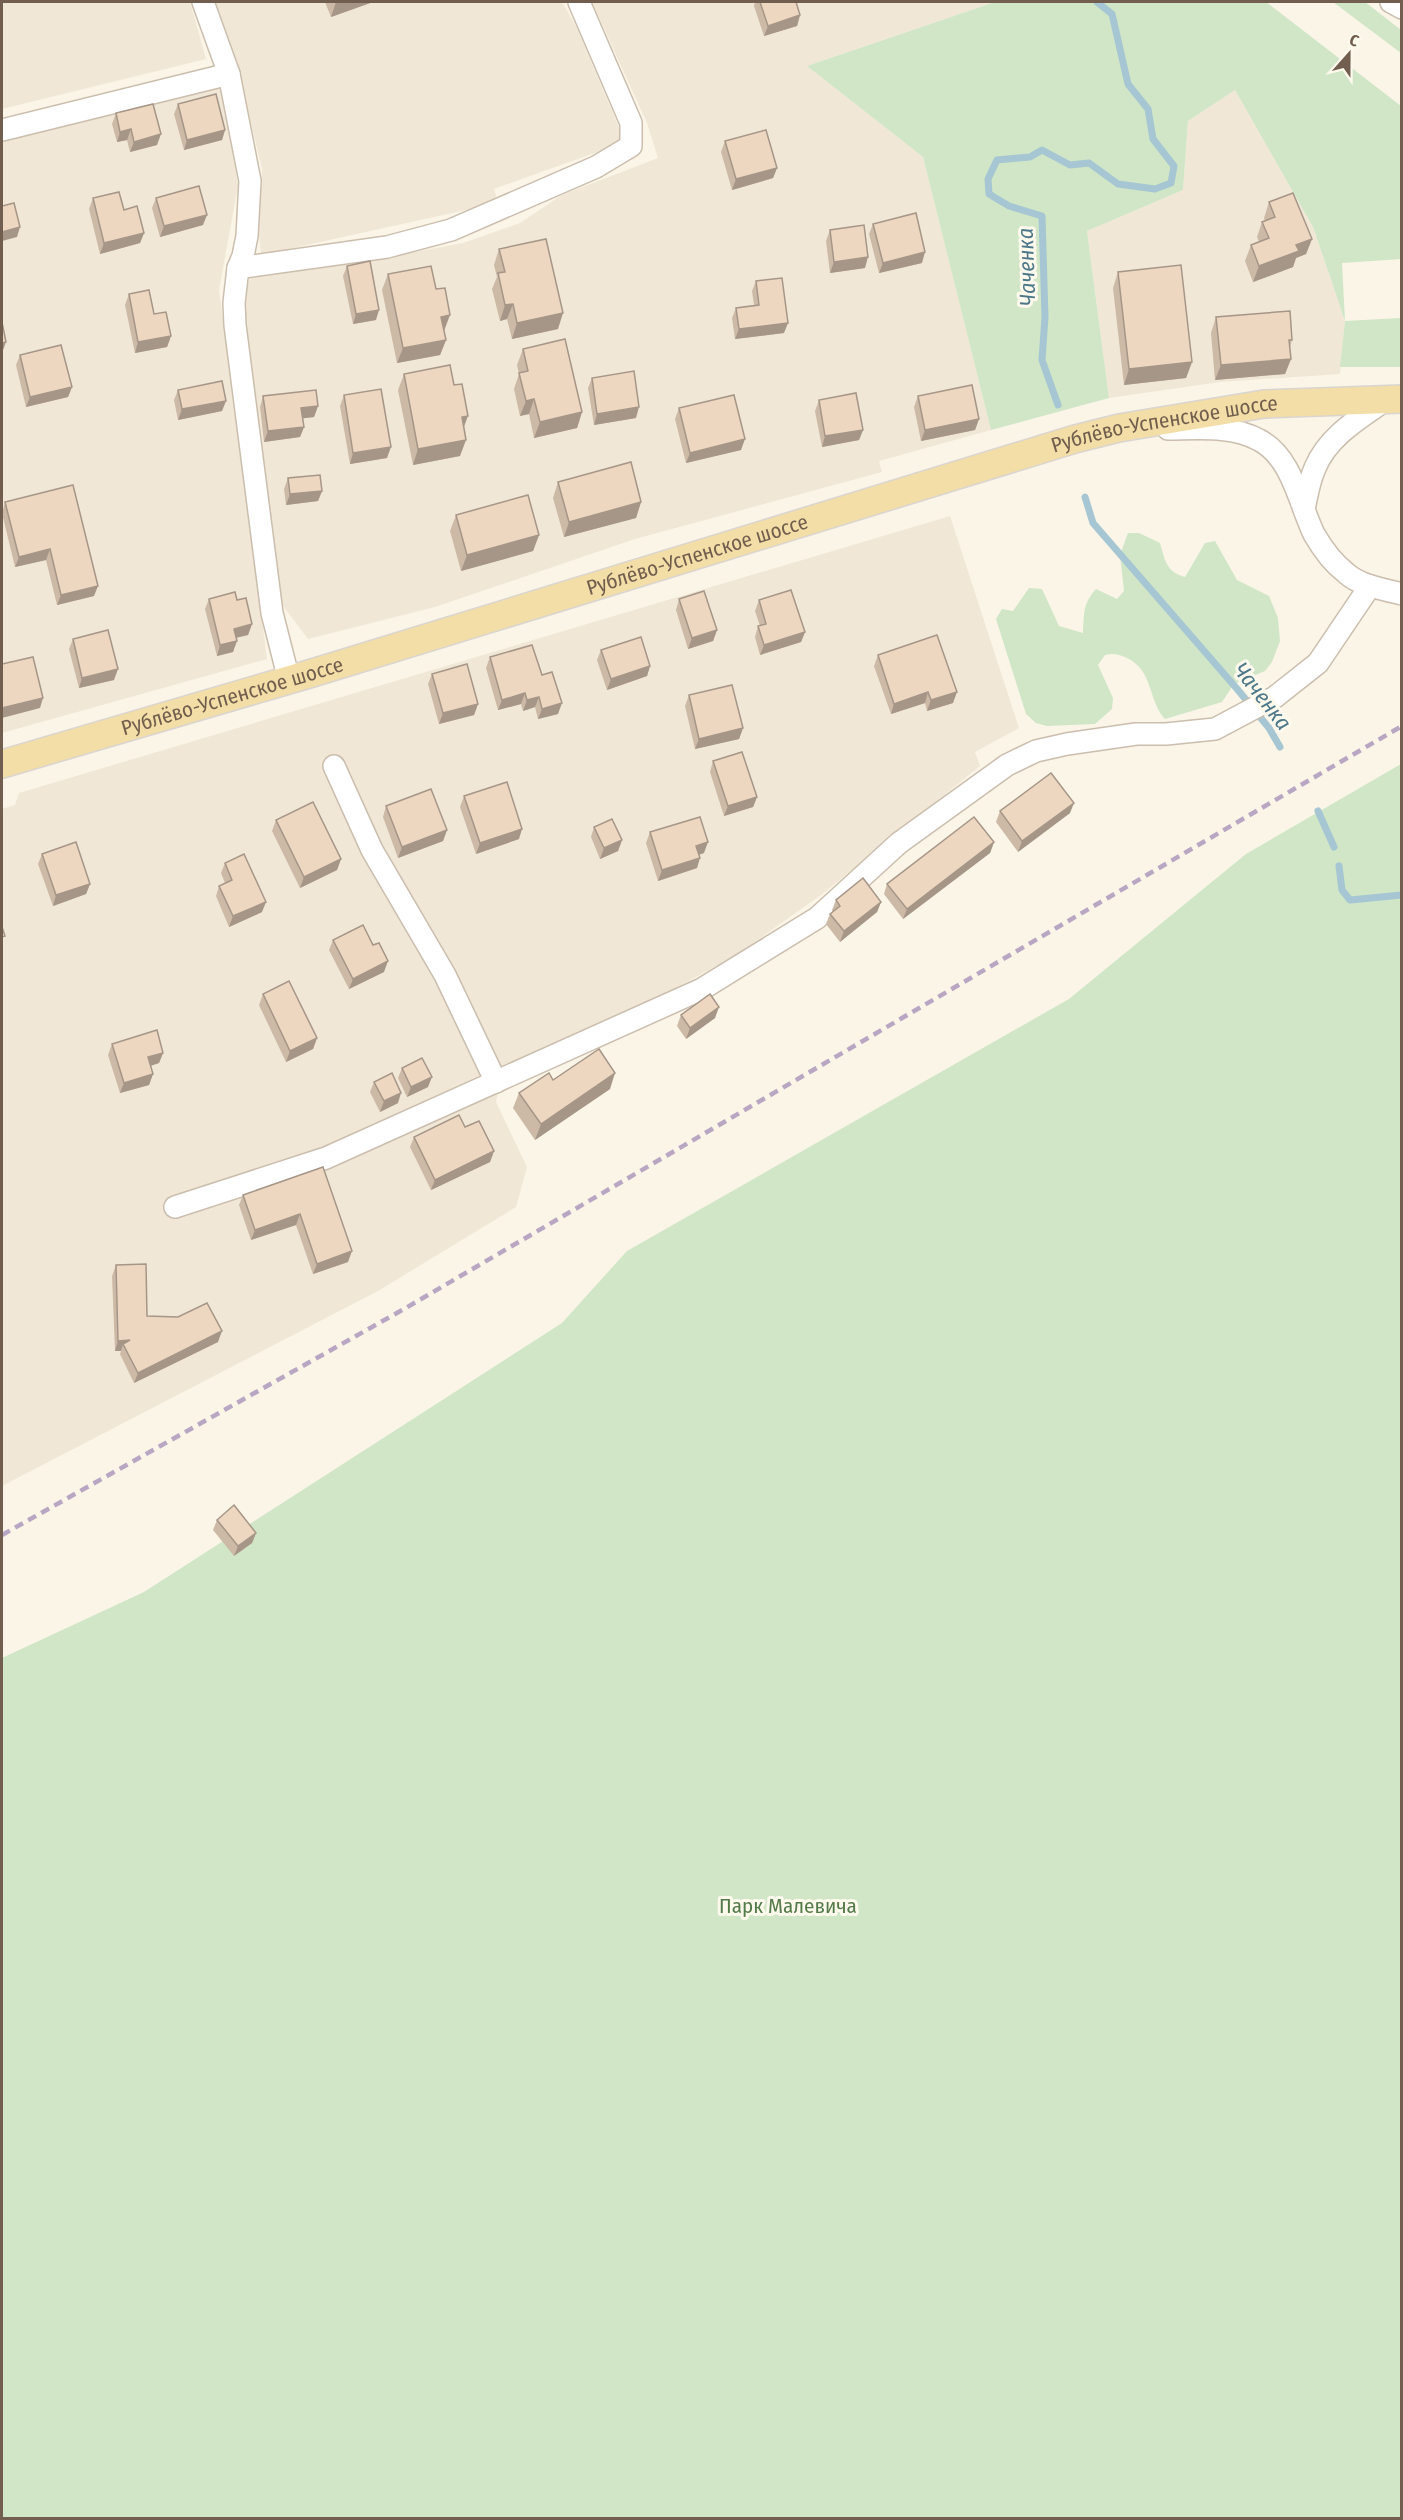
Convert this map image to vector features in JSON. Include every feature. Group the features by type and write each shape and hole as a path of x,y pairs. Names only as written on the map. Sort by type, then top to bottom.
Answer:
{"main road":[{"name":"Рублёво-Успенское шоссе","path":"2,764 289,680 1075,439 1119,428 1264,404 1394,399"}],"street":[{"path":"203,2 230,74 250,181 247,236 238,268 234,303 236,336 272,613 289,680"},
{"path":"238,268 387,247 451,230 586,171 631,146 632,123 579,2"},
{"path":"1391,2 1401,8"},
{"path":"2,130 230,74"},
{"path":"1304,509 1315,467 1327,448 1344,429 1394,399"},
{"path":"1119,428 1218,429 1260,440 1273,451 1292,479 1316,536 1329,557 1347,575 1370,586 1401,594"},
{"path":"175,1207 326,1158 702,989 817,918 899,843 1016,761 1036,751 1136,734 1166,734 1215,729 1275,697 1318,663 1370,586"},
{"path":"334,766 372,850 446,975 496,1082"}],"shaded area":[{"path":"2,2 190,2 206,59 2,109"},
{"path":"212,2 562,2 576,26 625,142 494,189 498,203 261,255 259,235 262,169 238,70"},
{"path":"592,2 995,2 807,66 923,157 991,430 879,461 882,472 635,539 435,607 308,639 281,603 239,301 251,278 372,260 463,243 520,223 562,195 658,158 647,123"},
{"path":"223,87 238,186 219,290 267,659 2,733 2,139"},
{"path":"1235,90 1313,227 1345,321 1340,374 1220,382 1109,398 1087,231 1183,190 1188,121"},
{"path":"950,516 1019,728 975,752 980,766 821,895 736,955 661,996 503,1067 496,1102 527,1167 516,1207 378,1291 2,1486 2,809 15,805 19,793"}],"green space":[{"path":"995,2 1266,2 1401,106 1401,259 1342,263 1345,321 1313,227 1235,90 1188,121 1183,190 1087,231 1109,398 991,430 923,157 807,66"},
{"path":"1333,2 1365,2 1401,30 1401,53"},
{"path":"1401,318 1401,367 1340,367 1345,321"},
{"path":"1128,533 1139,533 1160,543 1170,569 1185,577 1205,543 1215,541 1237,580 1269,596 1278,618 1280,641 1272,662 1265,671 1234,684 1222,702 1165,719 1155,703 1142,670 1127,658 1114,654 1105,655 1098,665 1113,698 1112,709 1095,724 1047,726 1036,723 1026,714 996,619 1002,609 1013,611 1029,588 1042,589 1059,626 1083,633 1086,604 1096,589 1117,599 1124,591 1120,555"},
{"name":"Парк Малевича","path":"1401,764 1401,2518 2,2518 2,1658 144,1592 562,1323 627,1251 1069,999 1246,854"}],"building":[{"path":"760,2 796,2 800,15 768,26"},
{"path":"216,94 225,130 187,140 178,104"},
{"path":"153,104 161,134 134,142 131,129 120,132 116,113"},
{"path":"766,130 777,168 736,179 725,141"},
{"path":"199,186 207,215 164,226 156,198"},
{"path":"119,192 124,210 137,206 144,233 104,243 93,198"},
{"path":"1293,193 1312,239 1296,245 1299,251 1259,266 1251,245 1269,238 1262,222 1275,217 1269,202"},
{"path":"14,203 20,227 2,232 2,206"},
{"path":"916,213 925,252 883,263 873,224"},
{"path":"864,225 868,257 834,262 830,230"},
{"path":"546,239 563,313 517,323 513,304 505,305 498,273 505,272 499,249"},
{"path":"370,261 379,310 356,314 347,266"},
{"path":"1181,265 1192,362 1129,369 1118,272"},
{"path":"431,266 436,289 445,288 450,315 441,317 446,340 403,348 388,274"},
{"path":"782,278 788,323 739,329 736,308 759,305 756,281"},
{"path":"149,290 154,314 166,312 171,336 138,342 129,294"},
{"path":"1290,311 1291,359 1221,365 1216,317"},
{"path":"2,322 6,342 2,343"},
{"path":"565,339 582,412 540,422 534,399 526,401 519,373 528,371 523,349"},
{"path":"61,345 72,387 30,397 20,355"},
{"path":"450,365 454,385 462,384 468,416 462,417 466,440 418,449 404,374"},
{"path":"634,371 639,407 597,414 592,378"},
{"path":"222,381 226,401 182,409 178,390"},
{"path":"972,385 979,419 925,430 918,396"},
{"path":"381,389 391,447 353,453 344,395"},
{"path":"316,390 318,406 301,408 304,427 268,431 263,396"},
{"path":"856,393 863,430 825,436 819,400"},
{"path":"734,395 745,439 690,453 679,408"},
{"path":"631,462 641,502 569,522 558,482"},
{"path":"320,475 322,491 290,494 288,478"},
{"path":"73,485 98,586 61,595 50,549 19,557 5,502"},
{"path":"528,495 539,535 467,555 456,515"},
{"path":"791,590 805,632 764,645 758,626 766,624 759,600"},
{"path":"704,591 717,630 692,638 679,599"},
{"path":"235,592 237,600 246,598 252,624 234,629 237,641 220,645 209,599"},
{"path":"108,630 118,669 82,678 73,639"},
{"path":"937,635 957,692 931,700 928,692 894,704 878,655"},
{"path":"641,637 650,666 611,679 601,650"},
{"path":"532,645 542,675 552,672 562,703 542,709 539,697 527,700 525,693 502,700 490,657"},
{"path":"33,657 43,698 2,708 2,664"},
{"path":"467,664 478,704 443,713 432,674"},
{"path":"732,685 743,728 699,739 689,695"},
{"path":"742,752 757,797 728,806 713,761"},
{"path":"1051,773 1074,803 1022,841 1000,811"},
{"path":"507,782 522,829 480,843 464,796"},
{"path":"431,789 447,830 402,847 386,806"},
{"path":"313,802 341,859 304,877 276,820"},
{"path":"700,817 708,842 696,846 700,858 662,870 650,832"},
{"path":"974,817 994,842 907,909 887,884"},
{"path":"612,819 622,840 604,848 594,827"},
{"path":"76,842 90,884 56,895 42,854"},
{"path":"244,854 266,902 233,916 219,886 232,880 225,863"},
{"path":"863,878 881,902 844,931 830,914 840,906 836,900"},
{"path":"363,925 373,945 379,943 388,961 353,979 333,940"},
{"path":"289,981 317,1038 290,1051 263,994"},
{"path":"710,994 719,1007 690,1028 681,1015"},
{"path":"157,1030 163,1053 148,1057 153,1074 124,1083 112,1044"},
{"path":"599,1049 615,1073 541,1124 519,1093 549,1073 553,1080"},
{"path":"422,1058 432,1077 411,1087 402,1068"},
{"path":"392,1073 401,1093 384,1101 374,1082"},
{"path":"459,1115 465,1127 479,1121 494,1151 435,1180 414,1137"},
{"path":"323,1167 352,1251 317,1264 300,1214 255,1230 243,1195"},
{"path":"146,1264 147,1316 178,1317 207,1303 222,1331 138,1373 123,1344 130,1340 118,1341 116,1265"},
{"path":"234,1505 256,1533 238,1546 217,1520"}],"waterway":[{"name":"Чаченка","path":"1058,405 1042,360 1045,317 1042,216 1009,206 989,194 988,179 997,160 1030,157 1042,150 1070,165 1089,163 1118,184 1155,189 1171,183 1174,166 1153,139 1148,109 1128,84 1112,14 1097,2"},
{"name":"Чаченка","path":"1085,497 1093,523 1238,690 1269,728 1280,747"},
{"name":"Чаченка","path":"1318,811 1334,847"},
{"name":"Чаченка","path":"1339,866 1342,890 1350,900 1402,895"}],"railway":[{"path":"2,1535 404,1309 1402,726"}]}
